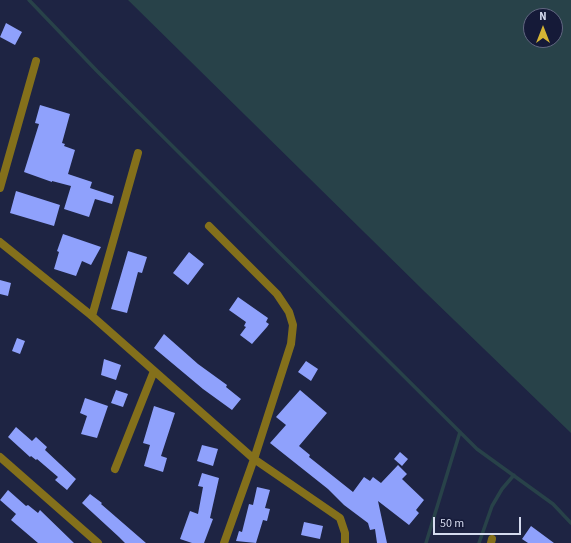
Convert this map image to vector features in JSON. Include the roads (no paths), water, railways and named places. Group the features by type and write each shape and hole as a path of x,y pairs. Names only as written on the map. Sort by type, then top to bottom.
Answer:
{"street":[{"path":"0,188 36,61"},
{"path":"92,316 138,152"},
{"path":"209,226 277,294 289,312 292,325 291,344 254,459 224,543"},
{"path":"0,242 92,316 254,459 340,518 345,533 345,543"},
{"path":"115,469 154,371"},
{"path":"0,457 98,543"}],"waterway":[{"path":"29,0 97,71 477,449 553,504 571,523"},
{"path":"426,543 460,432"},
{"path":"479,543 492,506 502,489 514,475"}]}
